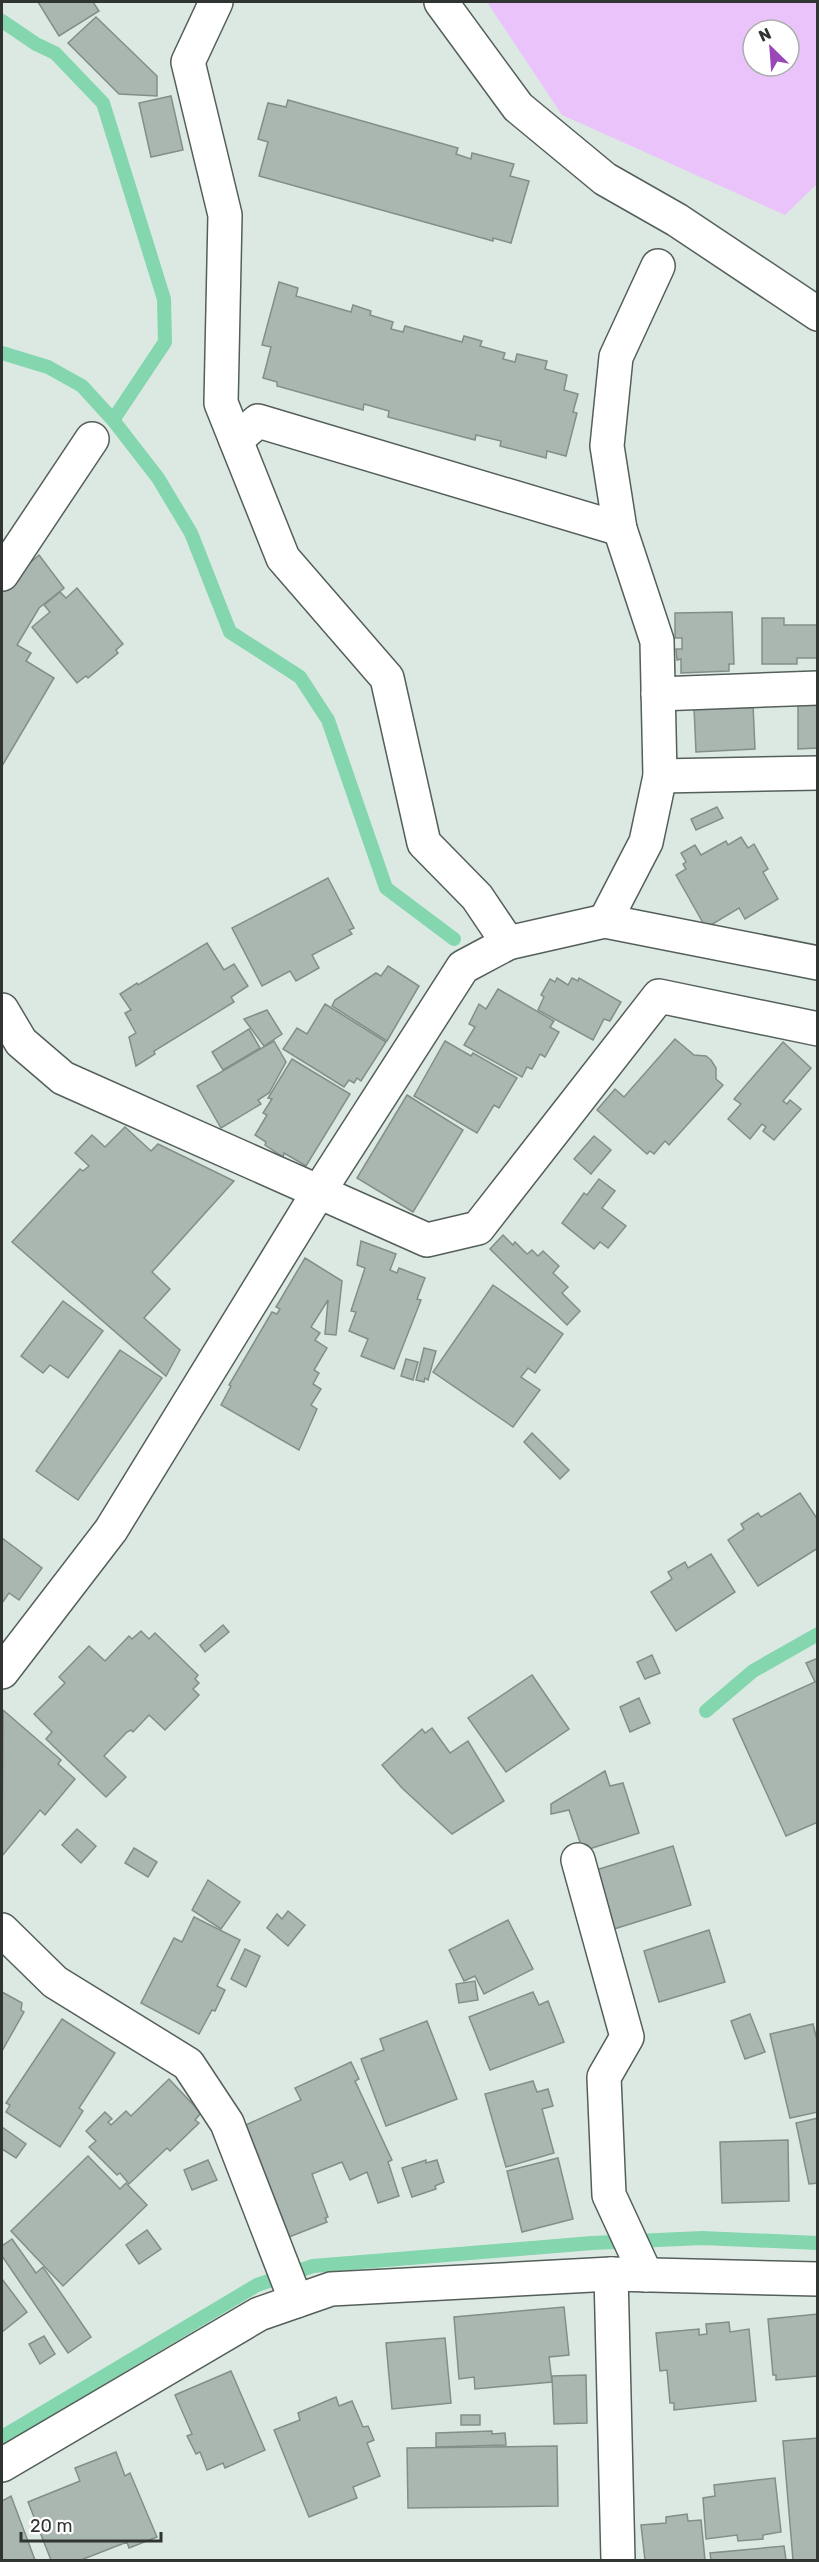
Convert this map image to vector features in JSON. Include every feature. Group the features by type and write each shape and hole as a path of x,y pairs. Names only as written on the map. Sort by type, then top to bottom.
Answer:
{"street":[{"path":"216,2 188,62 225,215 221,403 283,558 387,678 424,843 477,897 508,943"},
{"path":"441,2 518,107 605,179 677,220 818,314"},
{"path":"605,921 646,842 660,776 657,641 620,529 607,446 616,357 658,266"},
{"path":"236,440 258,421 620,529"},
{"path":"2,574 92,439"},
{"path":"658,694 818,688"},
{"path":"660,776 818,773"},
{"path":"2,1672 111,1530 318,1193 463,967 508,943 605,921 818,963"},
{"path":"2,1010 21,1042 63,1078 427,1240 478,1228 659,996 818,1029"},
{"path":"578,1860 627,2037 604,2077 609,2195 646,2275"},
{"path":"2,1930 55,1982 188,2064 227,2123 296,2301"},
{"path":"611,2274 618,2560"},
{"path":"2,2465 259,2314 331,2289 611,2274 818,2279"}],"shaded area":[{"path":"487,2 817,2 817,184 785,215 562,115"}],"building":[{"path":"38,2 93,2 99,11 59,36"},
{"path":"96,17 157,76 157,96 119,94 68,43"},
{"path":"171,96 183,150 151,157 139,103"},
{"path":"288,100 458,148 456,154 471,159 472,153 514,164 510,176 529,181 511,243 493,238 493,241 259,176 268,142 258,139 268,103 286,107"},
{"path":"279,282 298,288 296,296 351,312 353,305 371,311 370,315 393,322 391,329 403,332 405,326 462,342 464,336 482,341 480,346 505,353 503,359 515,362 517,354 547,361 545,369 567,375 564,390 578,394 573,412 577,413 566,456 547,451 546,458 500,446 501,441 476,435 475,440 388,417 389,411 364,404 363,410 277,386 277,382 263,378 271,347 262,345"},
{"path":"39,555 64,588 39,608 17,645 31,653 26,661 54,678 2,766 2,587"},
{"path":"77,588 123,644 116,650 118,653 88,678 86,676 77,683 32,627 50,612 44,605 60,592 66,598"},
{"path":"732,612 734,664 729,664 729,671 681,673 681,659 677,660 676,649 682,649 682,638 675,638 675,613"},
{"path":"762,618 784,618 784,625 818,625 818,658 797,658 797,664 762,664"},
{"path":"798,704 818,704 818,748 798,749"},
{"path":"753,705 755,749 696,752 694,708"},
{"path":"717,807 723,818 696,830 691,819"},
{"path":"741,837 748,848 754,844 768,869 763,872 778,899 745,919 739,908 706,928 676,875 686,869 683,864 686,862 681,853 695,845 701,855 726,841 728,845"},
{"path":"328,878 354,928 349,930 352,934 312,955 319,968 296,981 290,971 262,986 232,928"},
{"path":"207,943 224,970 234,964 248,986 231,997 234,1002 154,1051 155,1054 136,1066 129,1037 136,1033 125,1013 131,1010 120,994"},
{"path":"388,966 419,986 387,1041 332,1006 335,1000 376,973 381,976"},
{"path":"557,978 568,985 572,978 578,981 579,978 621,1002 610,1021 604,1019 593,1040 538,1010 544,997 541,995 550,979 555,982"},
{"path":"498,989 554,1021 550,1027 559,1032 545,1057 540,1054 532,1069 527,1067 522,1077 464,1045 475,1027 469,1024 479,1004 486,1009"},
{"path":"325,1004 386,1042 361,1081 357,1078 354,1083 349,1080 344,1087 283,1049 297,1028 307,1034"},
{"path":"267,1010 282,1034 264,1046 244,1019"},
{"path":"249,1029 260,1048 223,1070 212,1052"},
{"path":"675,1039 694,1055 706,1056 711,1060 716,1068 716,1079 723,1085 669,1145 665,1141 654,1154 650,1151 647,1154 597,1110 615,1089 624,1097"},
{"path":"274,1041 286,1062 269,1093 258,1100 261,1104 221,1128 197,1086"},
{"path":"445,1041 471,1056 473,1053 517,1078 499,1108 494,1105 477,1133 414,1096"},
{"path":"783,1042 811,1068 783,1101 787,1104 790,1100 801,1109 774,1140 763,1131 766,1127 762,1124 750,1139 728,1119 741,1104 734,1099"},
{"path":"292,1059 350,1094 306,1166 284,1153 283,1157 255,1135 267,1115 263,1113 272,1099 268,1098"},
{"path":"407,1095 463,1130 413,1212 357,1178"},
{"path":"125,1127 151,1151 158,1144 234,1181 152,1272 170,1289 144,1318 180,1350 166,1376 12,1242 80,1169 83,1171 89,1166 75,1153 92,1135 105,1147"},
{"path":"594,1136 611,1150 591,1174 574,1159"},
{"path":"599,1179 615,1191 602,1208 626,1226 608,1248 600,1242 594,1249 562,1223 584,1193 587,1195"},
{"path":"503,1235 513,1245 515,1242 527,1254 532,1250 538,1256 543,1251 559,1266 553,1273 568,1287 562,1293 580,1311 567,1325 490,1249"},
{"path":"361,1241 396,1254 390,1270 397,1273 399,1268 425,1278 417,1299 421,1300 394,1369 361,1356 368,1339 349,1331 356,1312 351,1311 365,1268 357,1265"},
{"path":"305,1258 342,1281 336,1335 325,1334 328,1300 311,1327 320,1333 315,1340 327,1348 314,1370 319,1373 313,1384 321,1389 311,1405 317,1409 299,1450 221,1405 231,1386 229,1385 272,1312 277,1314 280,1309 276,1307"},
{"path":"493,1285 563,1334 535,1373 528,1368 521,1377 540,1390 513,1427 433,1372"},
{"path":"63,1301 103,1331 68,1378 50,1365 43,1373 21,1356"},
{"path":"424,1348 436,1351 428,1380 425,1378 424,1382 416,1380"},
{"path":"120,1350 162,1378 78,1500 36,1471"},
{"path":"406,1359 418,1362 413,1380 401,1376"},
{"path":"532,1433 569,1470 560,1479 524,1442"},
{"path":"800,1493 818,1520 818,1548 758,1586 728,1540 744,1529 741,1524 758,1513 761,1517"},
{"path":"2,1538 42,1568 19,1600 9,1593 2,1603"},
{"path":"711,1554 735,1592 676,1631 651,1592 672,1579 668,1572 685,1562 688,1568"},
{"path":"223,1625 229,1632 205,1652 200,1645"},
{"path":"141,1631 149,1639 155,1633 198,1675 195,1679 199,1683 193,1689 199,1695 165,1730 149,1715 133,1732 131,1730 127,1732 104,1756 126,1777 106,1797 46,1739 52,1732 34,1714 65,1683 59,1677 89,1646 105,1661 129,1636 132,1639"},
{"path":"652,1655 660,1673 645,1679 637,1662"},
{"path":"818,1658 818,1822 786,1836 733,1719 815,1682 806,1663"},
{"path":"532,1675 569,1729 506,1772 468,1718"},
{"path":"639,1698 650,1723 630,1732 620,1707"},
{"path":"3,1710 61,1760 58,1764 75,1779 45,1815 40,1810 2,1856"},
{"path":"432,1728 450,1753 468,1741 504,1801 452,1834 402,1788 382,1765 422,1729 425,1733"},
{"path":"605,1771 610,1786 623,1783 639,1833 583,1851 569,1810 551,1814 551,1804"},
{"path":"77,1829 96,1846 81,1863 62,1845"},
{"path":"673,1846 691,1905 614,1929 596,1870"},
{"path":"134,1848 157,1862 148,1877 125,1863"},
{"path":"208,1880 240,1902 221,1929 192,1910"},
{"path":"288,1911 305,1925 288,1946 267,1928 277,1914 282,1919"},
{"path":"194,1917 240,1940 217,1986 225,1990 215,2011 212,2010 199,2034 141,2003 174,1938 182,1942"},
{"path":"508,1920 533,1969 484,1994 475,1976 464,1981 449,1950"},
{"path":"709,1930 725,1982 659,2002 644,1951"},
{"path":"245,1949 260,1956 246,1987 231,1979"},
{"path":"475,1981 478,2000 459,2003 456,1984"},
{"path":"2,1992 22,2003 21,2010 24,2012 2,2051"},
{"path":"533,1992 539,2005 548,2001 564,2042 490,2070 469,2017"},
{"path":"750,2014 765,2052 745,2059 731,2021"},
{"path":"62,2019 115,2053 79,2108 83,2111 60,2147 6,2112 10,2105 6,2103"},
{"path":"427,2021 457,2099 386,2126 361,2059 384,2050 380,2039"},
{"path":"813,2024 818,2044 818,2112 790,2118 770,2034"},
{"path":"351,2062 359,2079 355,2081 392,2160 388,2162 399,2196 378,2203 367,2172 350,2180 342,2162 312,2174 328,2217 325,2218 327,2222 289,2237 287,2233 281,2235 237,2129 301,2100 295,2088"},
{"path":"169,2079 201,2113 195,2120 199,2123 170,2151 167,2148 129,2184 120,2173 117,2175 89,2147 96,2141 86,2131 105,2112 112,2119 108,2122 111,2125 126,2111 131,2116"},
{"path":"533,2081 537,2092 548,2089 553,2106 542,2109 554,2153 506,2167 485,2094"},
{"path":"818,2118 818,2183 809,2184 796,2123"},
{"path":"2,2127 26,2144 16,2158 2,2149"},
{"path":"788,2140 789,2201 722,2203 720,2142"},
{"path":"88,2156 120,2189 126,2183 147,2205 63,2286 11,2231"},
{"path":"558,2158 573,2219 522,2232 507,2171"},
{"path":"208,2160 217,2180 192,2190 184,2170"},
{"path":"426,2160 426,2163 437,2160 444,2182 435,2186 436,2189 412,2197 402,2168"},
{"path":"147,2230 161,2249 139,2264 126,2245"},
{"path":"12,2239 36,2273 43,2267 91,2337 68,2353 2,2256 2,2246"},
{"path":"2,2279 27,2312 2,2332"},
{"path":"564,2307 569,2355 549,2357 552,2382 475,2389 474,2377 459,2379 454,2317"},
{"path":"818,2314 818,2376 776,2380 776,2375 773,2375 768,2319"},
{"path":"729,2322 730,2332 749,2329 756,2401 674,2410 674,2403 670,2403 667,2370 660,2371 656,2333 699,2329 699,2335 707,2334 706,2324"},
{"path":"44,2336 55,2354 40,2364 29,2344"},
{"path":"445,2338 451,2403 392,2409 386,2343"},
{"path":"231,2371 265,2450 225,2468 223,2463 207,2470 200,2452 196,2454 187,2436 192,2434 175,2395"},
{"path":"586,2375 587,2423 554,2424 552,2376"},
{"path":"336,2397 339,2406 352,2401 363,2427 368,2426 374,2440 367,2443 380,2476 353,2487 357,2498 309,2517 274,2430 300,2420 298,2413"},
{"path":"461,2415 480,2415 480,2425 461,2425"},
{"path":"492,2431 492,2434 505,2433 506,2445 436,2447 436,2433"},
{"path":"818,2438 818,2560 793,2560 783,2441"},
{"path":"557,2446 558,2506 408,2508 407,2448"},
{"path":"116,2452 125,2476 130,2473 157,2537 129,2548 127,2542 81,2560 51,2560 28,2502 80,2481 75,2468"},
{"path":"775,2478 781,2532 763,2535 763,2539 738,2541 737,2535 706,2539 703,2498 715,2496 714,2485"},
{"path":"11,2496 35,2560 2,2560 2,2501"},
{"path":"687,2514 688,2521 701,2520 705,2560 645,2560 641,2525 666,2523 666,2517"},
{"path":"784,2546 786,2560 711,2560 710,2553"}],"waterway":[{"path":"2,21 36,44 55,53 103,103 164,299 165,342 113,420"},
{"path":"2,353 48,367 82,386 113,420 158,478 191,533 230,632 300,677 328,720 386,888 454,939"},
{"path":"706,1711 753,1671 818,1634"},
{"path":"2,2437 257,2285 313,2266 592,2243 702,2238 818,2243"}]}
